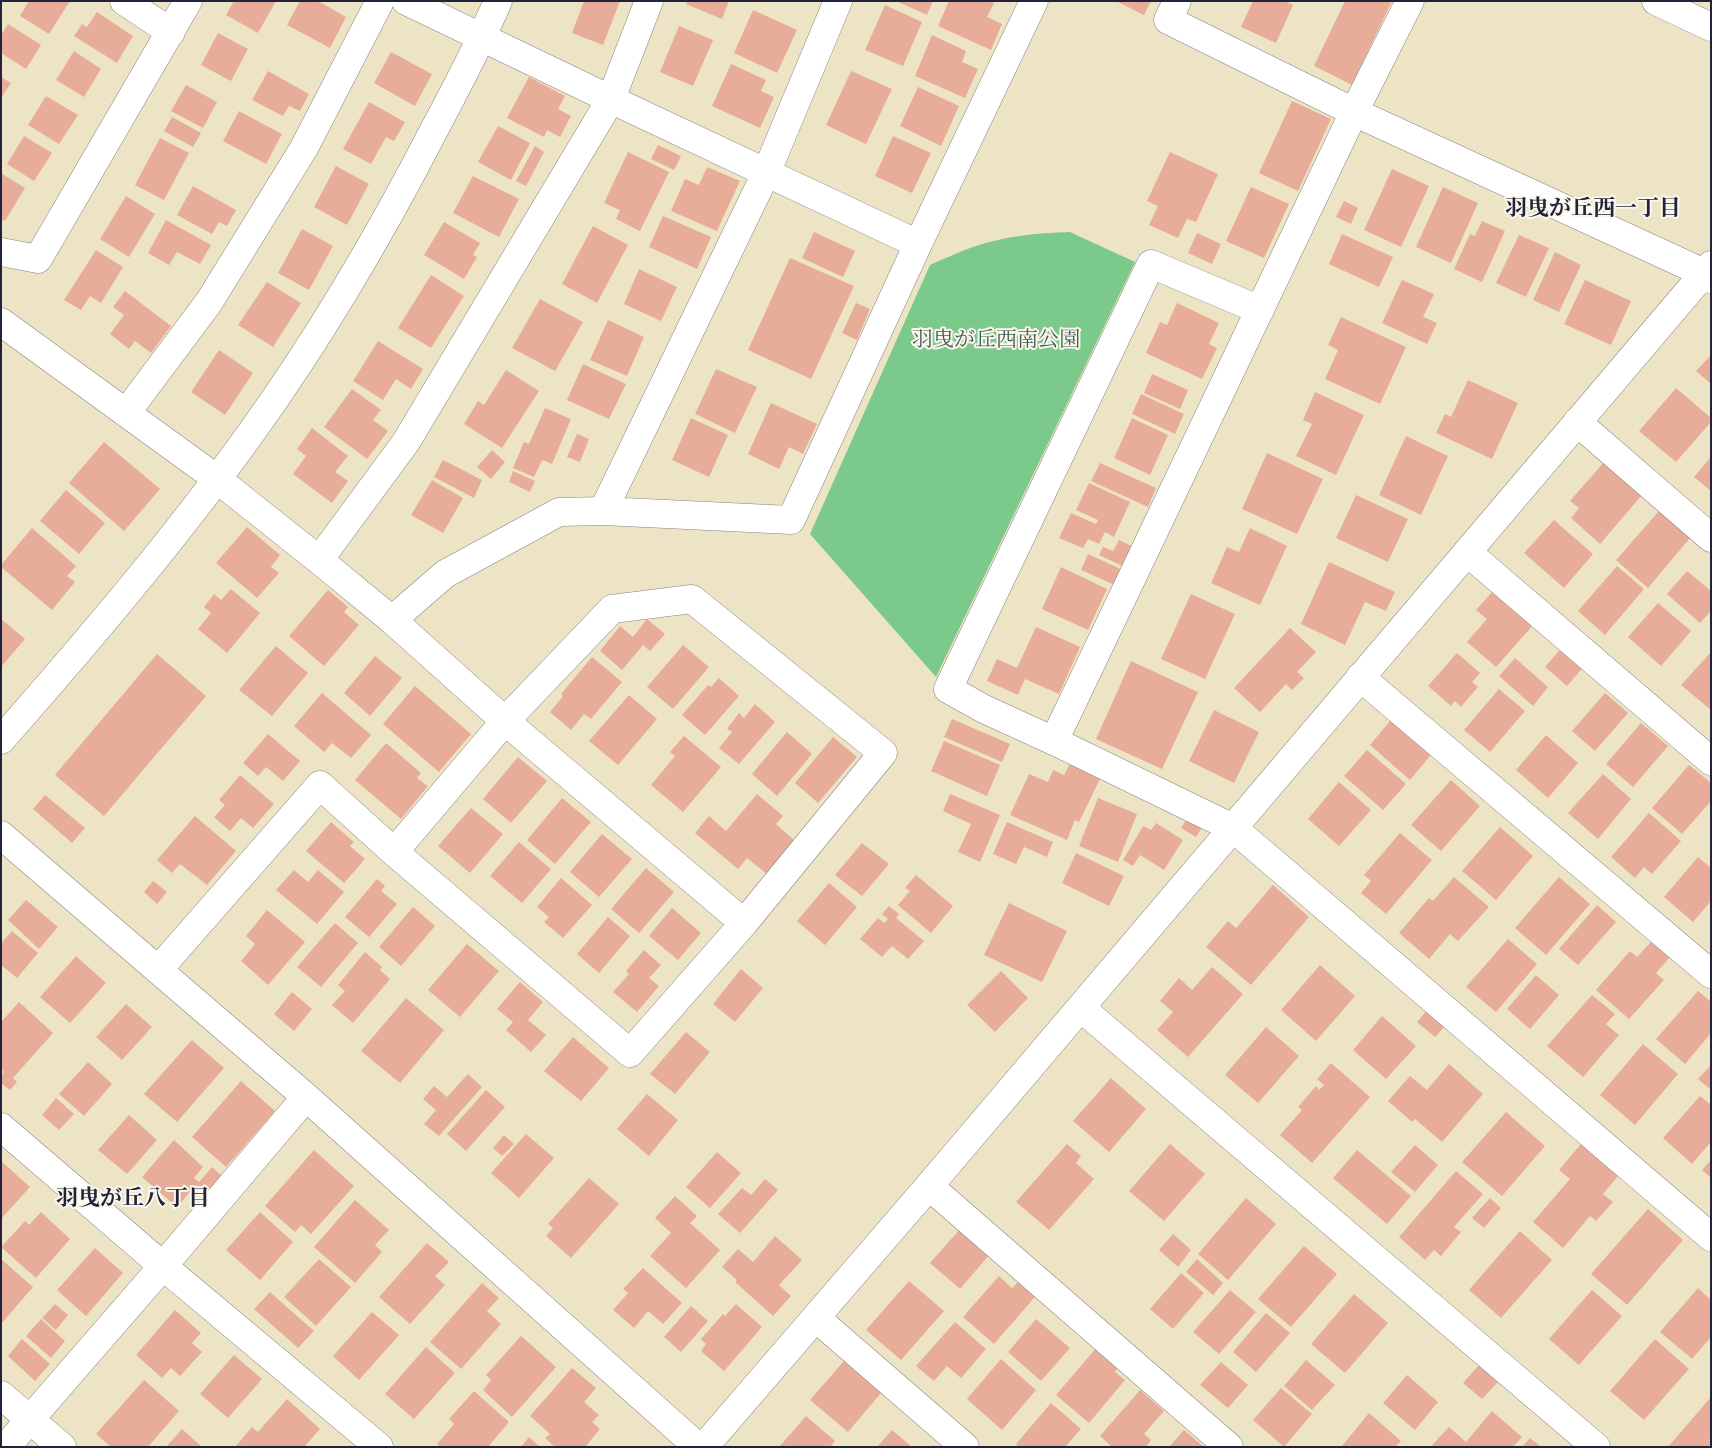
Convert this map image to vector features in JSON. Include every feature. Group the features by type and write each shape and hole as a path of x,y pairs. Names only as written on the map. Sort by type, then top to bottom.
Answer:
{"street":[{"path":"124,1 171,32"},
{"path":"1,252 38,260 188,1"},
{"path":"126,413 209,302 304,148 380,1"},
{"path":"406,1 918,244"},
{"path":"1,740 90,639 217,480 252,432 338,302 405,187 483,36 498,1"},
{"path":"319,560 406,442 611,99 649,1"},
{"path":"603,511 767,171 838,1"},
{"path":"392,620 445,574 559,512 603,511 791,520 918,244 1034,1"},
{"path":"704,1447 1081,1008 1577,422 1709,272 1354,112 1168,20 1177,1"},
{"path":"1054,741 1354,112 1410,1"},
{"path":"1656,1 1711,27"},
{"path":"1260,310 1151,264 948,689 984,709 1234,828 1711,1237"},
{"path":"1,322 217,480 319,560 392,620 505,720 744,923"},
{"path":"1577,422 1711,538"},
{"path":"1467,552 1711,761"},
{"path":"158,970 320,785 394,852 630,1053 744,923 883,753 692,599 612,609 505,720 394,852"},
{"path":"1360,677 1711,974"},
{"path":"1,835 306,1097 698,1447"},
{"path":"1081,1008 1596,1447"},
{"path":"6,1447 306,1097"},
{"path":"1,1127 379,1447"},
{"path":"929,1186 1229,1447"},
{"path":"816,1318 966,1447"},
{"path":"1,1395 62,1447"}],"green space":[{"name":"羽曳が丘西南公園","path":"1070,232 1135,262 936,677 810,534 930,265 967,249 997,240 1033,234"}],"building":[{"path":"29,1 70,1 49,34 20,16"},
{"path":"234,1 276,1 258,33 226,15"},
{"path":"300,1 318,1 346,17 330,48 287,25"},
{"path":"584,1 620,1 603,45 572,33"},
{"path":"688,1 729,1 722,19 686,4"},
{"path":"896,1 933,1 927,15"},
{"path":"949,1 990,1 994,3 987,17 1002,24 991,50 938,26"},
{"path":"1116,1 1151,1 1144,15"},
{"path":"1253,1 1285,1 1293,5 1276,43 1241,27"},
{"path":"1345,1 1392,1 1352,85 1314,66"},
{"path":"885,5 922,22 903,66 865,50"},
{"path":"753,10 797,30 777,73 734,53"},
{"path":"97,12 133,36 117,63 74,36 82,24 87,27"},
{"path":"8,24 41,45 26,69 1,53 1,35"},
{"path":"679,26 713,40 693,86 660,72"},
{"path":"218,33 248,49 231,81 201,65"},
{"path":"932,35 966,51 962,62 978,69 965,98 915,76"},
{"path":"74,51 101,69 84,97 56,80"},
{"path":"391,52 432,74 415,106 374,83"},
{"path":"731,64 766,80 761,91 774,97 760,128 712,106"},
{"path":"268,71 309,94 300,111 289,106 283,116 252,100"},
{"path":"851,71 892,89 866,144 826,125"},
{"path":"1,77 11,83 1,98"},
{"path":"529,77 565,96 558,109 571,116 560,137 547,130 544,137 507,118"},
{"path":"186,85 217,102 203,128 171,111"},
{"path":"918,87 959,106 941,146 900,126"},
{"path":"46,96 78,115 59,144 28,125"},
{"path":"1292,101 1331,119 1298,191 1259,173"},
{"path":"369,102 405,122 394,141 386,137 371,164 343,149"},
{"path":"239,111 282,134 266,164 223,141"},
{"path":"172,117 201,133 193,147 164,131"},
{"path":"498,126 530,143 511,180 478,162"},
{"path":"24,136 52,153 34,181 7,164"},
{"path":"893,136 931,153 912,193 875,176"},
{"path":"160,138 189,153 164,200 135,185"},
{"path":"658,145 681,156 674,170 651,159"},
{"path":"535,146 544,152 526,186 516,181"},
{"path":"628,152 669,172 640,231 616,219 620,210 604,203"},
{"path":"1170,152 1218,174 1196,222 1187,219 1178,238 1149,225 1158,206 1147,201"},
{"path":"336,166 369,184 347,225 314,207"},
{"path":"707,167 740,181 717,231 671,211 685,179 699,185"},
{"path":"1392,169 1429,186 1401,247 1364,230"},
{"path":"1,173 25,188 5,221 1,219"},
{"path":"473,176 519,199 499,237 453,213"},
{"path":"193,186 236,210 227,226 219,222 212,234 177,215"},
{"path":"1251,187 1289,204 1264,258 1226,241"},
{"path":"1443,187 1478,203 1451,263 1416,247"},
{"path":"126,196 155,214 129,257 100,239"},
{"path":"1344,201 1358,208 1351,224 1336,217"},
{"path":"663,216 711,237 697,269 649,247"},
{"path":"166,220 211,245 200,264 177,252 169,265 148,253"},
{"path":"1482,221 1505,231 1482,282 1454,269 1470,234 1475,236"},
{"path":"444,222 480,243 473,255 477,257 464,279 424,255"},
{"path":"593,226 628,245 597,303 562,284"},
{"path":"302,229 333,246 309,290 278,273"},
{"path":"814,232 855,251 843,277 802,258"},
{"path":"1197,233 1221,244 1212,264 1188,253"},
{"path":"1342,234 1393,257 1379,287 1329,264"},
{"path":"1519,235 1549,248 1526,297 1496,283"},
{"path":"96,250 123,267 101,303 90,296 81,310 64,300"},
{"path":"1555,252 1581,265 1559,312 1533,300"},
{"path":"790,258 854,286 811,379 748,350"},
{"path":"639,269 677,287 661,321 624,304"},
{"path":"431,275 464,296 431,348 398,328"},
{"path":"1402,280 1434,294 1423,317 1437,323 1427,344 1382,323"},
{"path":"1585,280 1631,301 1611,345 1564,324"},
{"path":"267,282 301,303 273,347 238,325"},
{"path":"125,291 171,326 151,353 135,341 129,349 110,334 124,315 113,307"},
{"path":"540,299 583,322 555,371 512,348"},
{"path":"856,303 870,309 857,340 842,333"},
{"path":"1177,303 1219,323 1209,344 1217,348 1202,379 1146,353 1160,322 1167,325"},
{"path":"1341,317 1406,347 1380,404 1325,379 1338,350 1328,345"},
{"path":"608,320 644,337 627,376 590,360"},
{"path":"378,341 423,369 411,389 396,379 383,400 353,381"},
{"path":"219,350 253,373 225,415 191,392"},
{"path":"1711,355 1711,384 1696,371"},
{"path":"583,364 626,384 609,419 567,400"},
{"path":"716,369 757,387 735,433 695,414"},
{"path":"506,370 539,391 502,448 464,424 478,401 484,405"},
{"path":"1152,374 1188,390 1180,409 1144,393"},
{"path":"1468,380 1518,403 1492,459 1436,433 1445,414 1451,417"},
{"path":"1676,388 1711,418 1711,422 1676,462 1639,431"},
{"path":"352,389 381,410 373,420 388,431 367,459 324,427"},
{"path":"1315,392 1364,415 1336,475 1296,456 1312,424 1303,420"},
{"path":"1141,394 1184,414 1175,434 1132,414"},
{"path":"771,403 817,424 803,454 789,447 779,469 748,454"},
{"path":"545,408 571,419 552,464 542,460 534,477 513,468 524,442 529,444"},
{"path":"691,418 728,435 709,477 672,460"},
{"path":"1132,418 1168,435 1150,475 1114,458"},
{"path":"312,428 348,456 335,472 348,481 332,503 293,474 306,456 297,449"},
{"path":"577,434 589,439 580,462 567,457"},
{"path":"1406,436 1448,456 1421,515 1379,495"},
{"path":"104,442 160,489 124,531 69,483"},
{"path":"492,450 505,462 491,479 477,467"},
{"path":"1267,453 1323,479 1297,534 1242,509"},
{"path":"1711,457 1711,491 1694,477"},
{"path":"443,460 482,480 474,498 434,477"},
{"path":"1604,462 1642,495 1600,544 1571,518 1579,508 1570,501"},
{"path":"1100,463 1156,488 1148,507 1091,481"},
{"path":"513,471 535,481 530,492 509,482"},
{"path":"432,480 463,498 443,533 411,515"},
{"path":"1089,483 1130,502 1114,537 1105,532 1099,544 1088,539 1083,548 1059,538 1071,513 1096,524 1098,520 1076,510"},
{"path":"66,490 105,523 79,554 40,521"},
{"path":"1356,495 1408,519 1388,562 1336,538"},
{"path":"1659,511 1690,538 1648,588 1616,560"},
{"path":"1554,520 1593,554 1564,588 1524,553"},
{"path":"247,527 280,555 271,567 279,573 257,598 216,563"},
{"path":"32,528 76,566 67,576 75,582 52,610 1,567"},
{"path":"1250,528 1287,546 1260,605 1211,583 1227,547 1239,552"},
{"path":"1119,540 1136,548 1127,568 1099,555 1103,547 1113,551"},
{"path":"1088,554 1125,571 1117,586 1081,570"},
{"path":"1329,562 1395,592 1386,611 1365,602 1345,645 1301,624"},
{"path":"1617,566 1644,589 1605,635 1578,611"},
{"path":"1061,567 1107,589 1088,630 1042,609"},
{"path":"1687,571 1711,591 1711,611 1700,623 1667,594"},
{"path":"231,589 260,613 227,653 198,629 211,613 204,607 214,594 221,600"},
{"path":"328,590 348,607 344,612 359,625 324,666 289,636"},
{"path":"1494,590 1534,624 1496,667 1467,642 1487,619 1476,610"},
{"path":"1191,594 1235,614 1205,679 1161,659"},
{"path":"1658,603 1691,631 1661,666 1628,637"},
{"path":"1,619 25,639 1,667"},
{"path":"647,619 665,634 650,651 643,645 622,670 600,651 620,626 633,637"},
{"path":"1036,627 1080,647 1059,694 1025,679 1018,695 987,681 997,659 1017,668"},
{"path":"1290,628 1316,652 1297,672 1304,678 1292,690 1286,684 1260,712 1234,688"},
{"path":"683,645 709,667 673,709 647,687"},
{"path":"1564,645 1586,664 1567,686 1545,667"},
{"path":"276,646 308,673 272,716 239,690"},
{"path":"1711,652 1711,710 1681,685"},
{"path":"1457,653 1480,673 1472,682 1478,687 1461,707 1455,701 1451,706 1428,686"},
{"path":"157,654 206,696 104,816 55,775"},
{"path":"375,656 402,678 370,716 344,693"},
{"path":"592,657 622,682 591,719 584,714 571,730 550,712 563,696 561,694"},
{"path":"1515,658 1548,687 1533,706 1499,676"},
{"path":"1131,661 1198,692 1162,769 1096,739"},
{"path":"719,678 739,696 705,735 682,715 708,685 711,687"},
{"path":"415,686 471,734 439,772 383,724"},
{"path":"1499,689 1525,711 1490,752 1464,730"},
{"path":"322,693 371,735 351,758 332,743 324,752 294,726"},
{"path":"1605,693 1628,713 1595,751 1572,731"},
{"path":"629,695 657,719 618,765 589,741"},
{"path":"755,704 775,722 739,764 719,748 732,732 727,729 739,713 744,718"},
{"path":"1214,710 1259,732 1234,783 1189,761"},
{"path":"1395,715 1435,750 1410,780 1370,745"},
{"path":"952,719 1010,744 1002,762 944,737"},
{"path":"1641,723 1668,746 1633,787 1606,764"},
{"path":"787,732 812,754 777,796 752,774"},
{"path":"268,734 300,761 283,781 266,767 258,776 243,763"},
{"path":"1546,735 1578,763 1548,798 1516,770"},
{"path":"684,736 721,767 683,812 651,785 675,756 670,752"},
{"path":"833,737 857,757 818,803 795,783"},
{"path":"944,741 1000,765 987,796 931,771"},
{"path":"386,743 421,773 417,778 428,786 401,819 355,780"},
{"path":"1367,750 1406,784 1383,810 1344,776"},
{"path":"518,757 547,781 511,823 483,799"},
{"path":"1071,762 1101,777 1079,822 1075,820 1067,840 1010,815 1029,774 1048,782 1053,770 1064,775"},
{"path":"1689,765 1711,783 1711,801 1682,834 1652,808"},
{"path":"1603,774 1631,799 1598,839 1568,813"},
{"path":"240,775 274,804 253,828 241,818 230,831 214,817 225,805 219,800"},
{"path":"1451,780 1480,806 1441,851 1411,825"},
{"path":"1339,782 1371,810 1339,846 1308,819"},
{"path":"757,794 783,816 776,824 796,842 768,875 747,858 738,869 695,833 709,816 726,831"},
{"path":"950,794 1000,815 980,862 958,852 971,824 943,811"},
{"path":"45,795 85,828 72,843 33,809"},
{"path":"562,798 591,822 555,864 527,840"},
{"path":"1098,798 1137,814 1118,862 1079,846"},
{"path":"471,808 503,834 470,873 438,846"},
{"path":"1649,813 1681,841 1652,874 1644,867 1635,878 1611,857"},
{"path":"195,816 236,851 207,885 180,864 172,873 157,860"},
{"path":"1188,817 1203,826 1196,837 1181,828"},
{"path":"331,822 354,842 350,846 365,859 344,883 306,851"},
{"path":"1007,822 1053,842 1047,857 1024,847 1016,864 993,854"},
{"path":"1156,823 1183,840 1164,870 1140,855 1133,866 1123,860 1143,826 1151,830"},
{"path":"1500,827 1533,856 1496,900 1462,871"},
{"path":"1400,833 1432,860 1386,914 1361,893 1371,881 1364,875"},
{"path":"602,834 632,859 599,897 570,872"},
{"path":"519,842 551,869 522,903 490,876"},
{"path":"862,843 889,864 862,896 835,875"},
{"path":"1076,853 1124,876 1109,906 1062,883"},
{"path":"1698,857 1711,868 1711,901 1693,922 1664,897"},
{"path":"646,868 674,892 639,933 611,909"},
{"path":"294,870 308,882 318,870 344,892 317,924 276,890"},
{"path":"916,875 953,906 931,933 898,905 910,891 905,888"},
{"path":"1454,877 1489,907 1458,941 1450,934 1429,959 1399,933 1429,898 1433,901"},
{"path":"1559,877 1590,904 1546,955 1515,928"},
{"path":"561,878 592,905 563,938 544,922 549,917 537,907"},
{"path":"377,879 385,886 381,891 397,904 369,937 345,917"},
{"path":"153,881 167,892 157,904 144,892"},
{"path":"829,883 857,907 825,945 797,921"},
{"path":"1273,885 1309,917 1251,985 1206,947 1228,921 1236,928"},
{"path":"26,900 58,927 39,949 8,920"},
{"path":"1009,903 1067,931 1042,982 984,955"},
{"path":"1597,905 1616,922 1578,965 1559,949"},
{"path":"889,906 899,914 896,918 924,941 908,959 892,946 882,957 860,939 878,918 884,923 888,919 882,914"},
{"path":"413,907 435,926 401,966 379,947"},
{"path":"672,908 701,933 678,960 649,936"},
{"path":"267,910 305,942 268,985 241,961 255,944 246,936"},
{"path":"608,917 630,936 599,973 577,954"},
{"path":"335,923 358,943 321,987 297,967"},
{"path":"12,931 38,953 17,978 1,965 1,943"},
{"path":"1508,939 1537,964 1496,1012 1466,987"},
{"path":"1652,941 1670,957 1656,973 1664,980 1629,1019 1596,990 1630,951 1637,957"},
{"path":"467,944 499,971 460,1017 428,990"},
{"path":"644,950 661,965 649,978 659,986 637,1012 613,992 629,974 626,971"},
{"path":"365,952 382,967 380,970 390,979 353,1023 332,1005 345,991 338,985"},
{"path":"76,956 106,983 70,1023 40,997"},
{"path":"1320,965 1355,996 1316,1041 1281,1010"},
{"path":"1212,967 1243,994 1188,1057 1157,1030 1173,1012 1160,1001 1179,978 1192,990"},
{"path":"741,969 763,988 735,1022 713,1004"},
{"path":"1001,971 1028,998 995,1032 967,1005"},
{"path":"1536,975 1559,995 1530,1029 1507,1009"},
{"path":"520,982 543,1002 528,1020 546,1035 531,1052 506,1030 513,1022 497,1009"},
{"path":"1698,991 1711,1002 1711,1033 1685,1064 1656,1039"},
{"path":"292,992 312,1009 294,1031 274,1014"},
{"path":"1592,995 1615,1014 1606,1024 1619,1035 1583,1077 1547,1046"},
{"path":"406,998 444,1030 400,1083 361,1051"},
{"path":"19,1002 53,1033 13,1078 17,1082 10,1090 1,1083 1,1075 4,1072 1,1069 1,1022"},
{"path":"126,1004 152,1027 122,1060 96,1037"},
{"path":"1428,1009 1446,1025 1435,1037 1417,1022"},
{"path":"1382,1016 1416,1046 1386,1079 1353,1050"},
{"path":"1266,1027 1299,1056 1258,1103 1225,1075"},
{"path":"686,1032 710,1052 675,1094 650,1074"},
{"path":"573,1037 609,1068 581,1101 544,1071"},
{"path":"192,1040 224,1068 177,1122 144,1094"},
{"path":"1643,1044 1678,1074 1635,1125 1600,1095"},
{"path":"88,1062 112,1084 84,1116 59,1094"},
{"path":"1331,1063 1370,1097 1312,1163 1280,1135 1302,1110 1298,1107 1316,1086 1319,1090 1324,1085 1317,1079"},
{"path":"1449,1064 1483,1094 1442,1142 1415,1119 1412,1122 1388,1101 1410,1076 1427,1090"},
{"path":"1711,1065 1711,1090 1698,1079"},
{"path":"468,1074 482,1087 439,1136 424,1124 436,1110 423,1099 434,1086 447,1097"},
{"path":"1111,1078 1146,1109 1109,1152 1073,1121"},
{"path":"241,1081 275,1111 226,1167 192,1137"},
{"path":"486,1090 505,1107 466,1151 447,1134"},
{"path":"647,1094 678,1120 649,1156 617,1129"},
{"path":"1700,1096 1711,1105 1711,1142 1692,1164 1663,1138"},
{"path":"56,1098 74,1114 59,1130 42,1115"},
{"path":"1506,1112 1545,1146 1502,1196 1462,1162"},
{"path":"129,1115 157,1140 127,1174 98,1150"},
{"path":"526,1134 554,1158 519,1198 491,1173"},
{"path":"504,1135 514,1144 502,1156 493,1148"},
{"path":"1586,1138 1623,1170 1603,1194 1613,1202 1596,1221 1590,1216 1563,1248 1533,1222 1570,1179 1559,1170"},
{"path":"174,1140 203,1167 194,1178 199,1182 212,1167 222,1176 206,1194 196,1185 177,1207 142,1177"},
{"path":"1067,1144 1081,1156 1076,1163 1094,1179 1049,1230 1016,1202"},
{"path":"1170,1144 1205,1174 1164,1221 1129,1191"},
{"path":"1415,1145 1438,1165 1415,1192 1391,1172"},
{"path":"314,1150 354,1186 311,1234 301,1225 295,1232 265,1206"},
{"path":"1357,1150 1411,1196 1387,1224 1333,1178"},
{"path":"717,1152 741,1173 710,1208 686,1187"},
{"path":"1711,1160 1711,1178 1702,1170"},
{"path":"1,1161 30,1187 1,1219"},
{"path":"1456,1171 1483,1194 1454,1227 1461,1232 1441,1256 1434,1250 1425,1260 1399,1237"},
{"path":"589,1178 619,1204 571,1258 546,1236 553,1228 548,1224"},
{"path":"765,1179 778,1190 740,1233 718,1214 742,1188 751,1195"},
{"path":"675,1196 697,1216 690,1223 720,1250 686,1288 650,1256 671,1233 655,1218"},
{"path":"1246,1198 1276,1224 1228,1280 1198,1254"},
{"path":"1490,1198 1501,1208 1484,1228 1472,1218"},
{"path":"355,1200 389,1230 375,1245 382,1252 355,1283 314,1247"},
{"path":"1648,1209 1683,1240 1627,1305 1591,1274"},
{"path":"41,1212 70,1239 36,1278 1,1247 25,1221 29,1225"},
{"path":"260,1212 293,1242 260,1280 226,1250"},
{"path":"961,1228 990,1254 960,1289 930,1263"},
{"path":"1520,1231 1552,1260 1501,1318 1469,1290"},
{"path":"1173,1234 1191,1250 1178,1267 1159,1250"},
{"path":"775,1236 802,1260 779,1285 791,1296 773,1316 735,1282 737,1280 722,1267 738,1249 753,1262"},
{"path":"427,1243 449,1262 435,1276 445,1285 410,1324 379,1297"},
{"path":"1304,1246 1337,1274 1291,1327 1258,1299"},
{"path":"95,1248 123,1273 86,1316 57,1290"},
{"path":"1,1259 33,1287 1,1324"},
{"path":"319,1259 351,1287 316,1326 284,1297"},
{"path":"1197,1259 1223,1283 1213,1295 1186,1272"},
{"path":"643,1268 682,1303 663,1324 648,1311 634,1328 613,1310 628,1293 623,1289"},
{"path":"1181,1273 1204,1293 1173,1329 1150,1309"},
{"path":"999,1276 1012,1288 1018,1282 1035,1297 994,1344 963,1317"},
{"path":"909,1281 944,1311 901,1360 866,1330"},
{"path":"482,1283 499,1298 487,1311 501,1324 461,1369 430,1342"},
{"path":"1698,1288 1711,1300 1711,1337 1692,1359 1660,1332"},
{"path":"1230,1290 1256,1312 1219,1354 1193,1332"},
{"path":"1592,1290 1622,1316 1579,1365 1549,1339"},
{"path":"270,1292 314,1331 298,1348 254,1309"},
{"path":"1354,1294 1388,1323 1345,1373 1311,1344"},
{"path":"55,1304 68,1315 56,1330 42,1318"},
{"path":"736,1304 762,1327 724,1371 701,1351 706,1344 701,1339 723,1314 725,1316"},
{"path":"691,1306 708,1321 681,1352 664,1337"},
{"path":"175,1310 201,1333 192,1343 202,1352 180,1376 171,1368 162,1378 136,1355"},
{"path":"372,1312 399,1335 359,1380 333,1356"},
{"path":"1266,1313 1290,1333 1256,1372 1233,1352"},
{"path":"41,1319 65,1341 51,1358 26,1336"},
{"path":"1036,1319 1070,1348 1041,1381 1008,1352"},
{"path":"955,1322 986,1349 961,1378 947,1366 934,1381 916,1366"},
{"path":"521,1336 556,1367 512,1417 483,1390 491,1380 486,1375"},
{"path":"22,1339 50,1364 35,1381 8,1356"},
{"path":"1655,1339 1689,1369 1644,1420 1610,1391"},
{"path":"426,1347 455,1373 414,1419 385,1394"},
{"path":"1097,1347 1119,1366 1115,1372 1125,1380 1089,1423 1056,1395"},
{"path":"234,1355 262,1379 228,1418 200,1394"},
{"path":"1001,1359 1036,1390 1002,1430 967,1399"},
{"path":"1306,1360 1335,1385 1312,1410 1284,1386"},
{"path":"844,1361 881,1393 848,1432 810,1400"},
{"path":"1221,1362 1248,1385 1228,1408 1200,1385"},
{"path":"1479,1365 1498,1382 1482,1399 1463,1383"},
{"path":"572,1368 596,1388 584,1402 599,1415 592,1422 600,1429 585,1447 555,1447 545,1438 550,1434 530,1416"},
{"path":"1407,1375 1438,1402 1415,1430 1383,1403"},
{"path":"144,1380 179,1411 148,1447 111,1447 96,1434"},
{"path":"1281,1388 1312,1414 1284,1447 1253,1420"},
{"path":"1140,1390 1164,1411 1144,1434 1151,1440 1146,1447 1112,1447 1100,1436"},
{"path":"474,1391 509,1422 488,1447 440,1447 437,1444 454,1424 449,1419"},
{"path":"1711,1397 1711,1438 1709,1440 1711,1447 1668,1447"},
{"path":"287,1399 320,1429 304,1447 235,1447 252,1427 258,1432"},
{"path":"1051,1403 1081,1429 1065,1447 1019,1447 1016,1444"},
{"path":"1492,1411 1522,1437 1513,1447 1434,1447 1432,1445 1449,1427 1466,1442"},
{"path":"1369,1413 1401,1441 1395,1447 1343,1447 1342,1446"},
{"path":"806,1416 835,1441 830,1447 779,1447"},
{"path":"182,1429 202,1447 166,1447"},
{"path":"892,1430 912,1447 877,1447"},
{"path":"1184,1430 1204,1447 1169,1447"},
{"path":"529,1437 540,1447 521,1447"},
{"path":"1530,1438 1541,1447 1522,1447"}],"district":[{"name":"羽曳が丘西一丁目","path":"1593,210"},
{"name":"羽曳が丘八丁目","path":"133,1200"}]}
